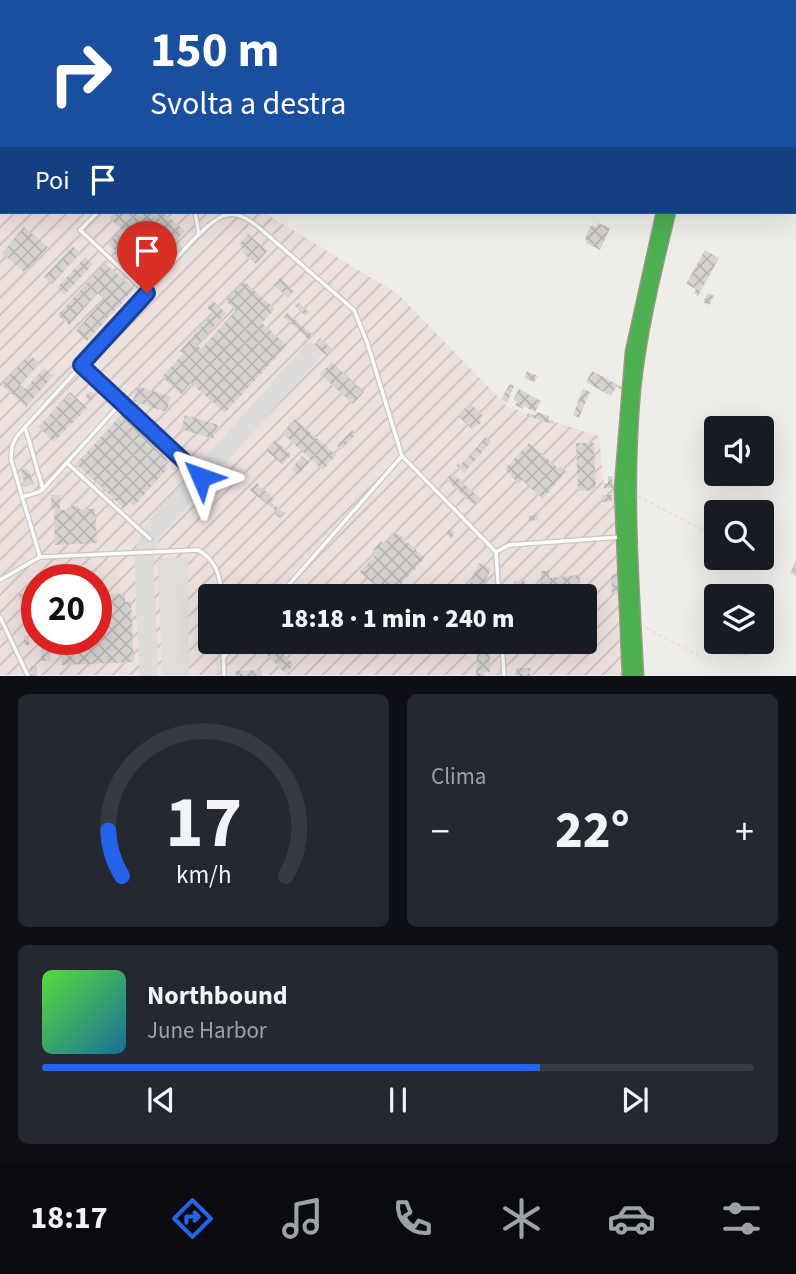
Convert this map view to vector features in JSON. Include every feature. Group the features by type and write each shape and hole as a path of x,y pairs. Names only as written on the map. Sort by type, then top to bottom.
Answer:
{"street":[{"path":"628,676 620,488 631,352 662,214"},
{"path":"638,676 631,493 633,420 639,355 670,214"}],"lane":[{"path":"96,214 80,230 147,293"},
{"path":"195,214 199,235"},
{"path":"242,214 354,310 367,342 402,456 496,552 498,584"},
{"path":"40,557 11,459 12,446 25,427 199,235 215,220 226,215 245,217"},
{"path":"81,365 201,477"},
{"path":"22,497 43,489 121,402"},
{"path":"25,427 43,489"},
{"path":"289,584 402,456"},
{"path":"67,463 150,539"},
{"path":"496,552 509,545 621,537"},
{"path":"0,580 40,557 198,550 210,557 218,570 220,584"},
{"path":"0,617 28,676"},
{"path":"223,654 224,676"},
{"path":"223,658 226,654"},
{"path":"503,654 504,676"}],"path":[{"path":"631,493 704,531"},
{"path":"635,623 700,656"}],"shaded area":[{"path":"0,214 266,214 398,294 508,407 599,436 604,487 617,488 631,675 0,675"},
{"path":"188,557 189,675 162,675 158,559"}],"building":[{"path":"112,214 165,214 185,231 144,276 127,261 141,246 109,218"},
{"path":"598,223 610,228 600,250 586,243 585,239 590,227 596,227"},
{"path":"24,227 48,247 25,273 2,253"},
{"path":"117,233 134,249 125,259 108,244"},
{"path":"248,234 267,251 256,264 242,252 244,249 239,245"},
{"path":"73,246 80,253 52,284 44,277"},
{"path":"705,250 719,258 698,296 694,293 696,289 686,284"},
{"path":"85,257 93,264 64,295 57,288"},
{"path":"105,263 134,289 87,341 76,331 104,299 98,293 69,325 58,315"},
{"path":"280,278 294,291 288,298 274,285"},
{"path":"244,281 275,309 262,323 287,345 225,413 191,383 181,394 162,377 183,354 180,351 213,313 207,308 213,301 226,313 197,345 201,349 236,310 226,301"},
{"path":"708,293 714,296 709,305 703,302"},
{"path":"299,303 309,312 306,316 295,306"},
{"path":"287,313 313,335 309,340 284,317"},
{"path":"320,338 333,350 327,356 314,345"},
{"path":"30,355 40,363 20,385 25,389 44,368 53,376 26,407 2,385"},
{"path":"332,362 364,392 353,404 320,374"},
{"path":"527,371 538,376 534,382 524,378"},
{"path":"592,371 622,387 621,389 616,387 611,396 586,382"},
{"path":"510,384 514,386 507,403 501,399"},
{"path":"138,386 171,397 166,412 133,401"},
{"path":"519,389 541,401 535,412 515,405 517,402 513,399"},
{"path":"583,389 590,392 579,418 573,415"},
{"path":"90,391 95,395 90,401 85,397"},
{"path":"70,392 87,408 54,442 38,427"},
{"path":"470,403 483,416 480,420 482,422 472,429 458,416"},
{"path":"537,412 549,416 548,419 554,421 553,424 527,416 528,413 536,415"},
{"path":"122,414 170,457 164,464 168,468 134,506 130,502 124,508 76,464"},
{"path":"185,415 218,425 213,439 181,429"},
{"path":"295,419 336,455 323,470 282,433"},
{"path":"352,430 356,434 341,450 337,446"},
{"path":"486,437 491,442 464,473 457,463 460,466"},
{"path":"275,440 291,455 282,464 266,450"},
{"path":"529,443 558,468 560,466 566,471 543,499 522,480 519,484 505,469"},
{"path":"576,443 594,443 596,490 578,491"},
{"path":"302,456 309,463 298,475 291,469"},
{"path":"27,468 34,484 25,487 21,470"},
{"path":"452,473 480,498 474,505 446,479"},
{"path":"608,476 612,476 613,488 604,488 604,483 608,483"},
{"path":"257,483 260,486 258,488 261,487 275,500 272,503 285,513 280,518 275,514 277,512 250,490"},
{"path":"51,495 60,495 60,510 69,510 69,506 95,509 97,543 55,545"},
{"path":"602,495 612,495 612,501 603,502"},
{"path":"537,514 539,519 530,522 528,517"},
{"path":"450,529 455,533 451,539 446,534"},
{"path":"396,532 425,558 401,584 374,584 360,572 376,554 373,550 381,541 384,544"},
{"path":"796,561 796,576 790,573"},
{"path":"479,563 491,569 484,584 469,584"},
{"path":"541,571 549,571 549,578 579,575 580,583 576,584 540,584"},
{"path":"618,574 621,593 612,594 611,575"},
{"path":"514,581 525,581 525,584 514,584"},
{"path":"112,594 125,594 125,602 131,601 134,662 62,665 62,656 59,655 112,655"},
{"path":"266,654 283,654 294,665 285,673"},
{"path":"477,654 490,654 490,672 484,672 484,676 476,676"},
{"path":"41,655 51,655 51,661 41,661"},
{"path":"30,666 37,667 37,676 31,676"},
{"path":"516,668 530,668 530,676 517,676"},
{"path":"262,670 262,676 236,676 236,671"}],"taxiway":[{"path":"149,676 144,567 145,551 153,530 312,352"}],"traffic: fast":[{"path":"628,676 620,488 631,352 662,214"},
{"path":"638,676 631,533 632,425 641,344 670,214"}],"route":[{"path":"147,293 81,365 201,477"}]}
